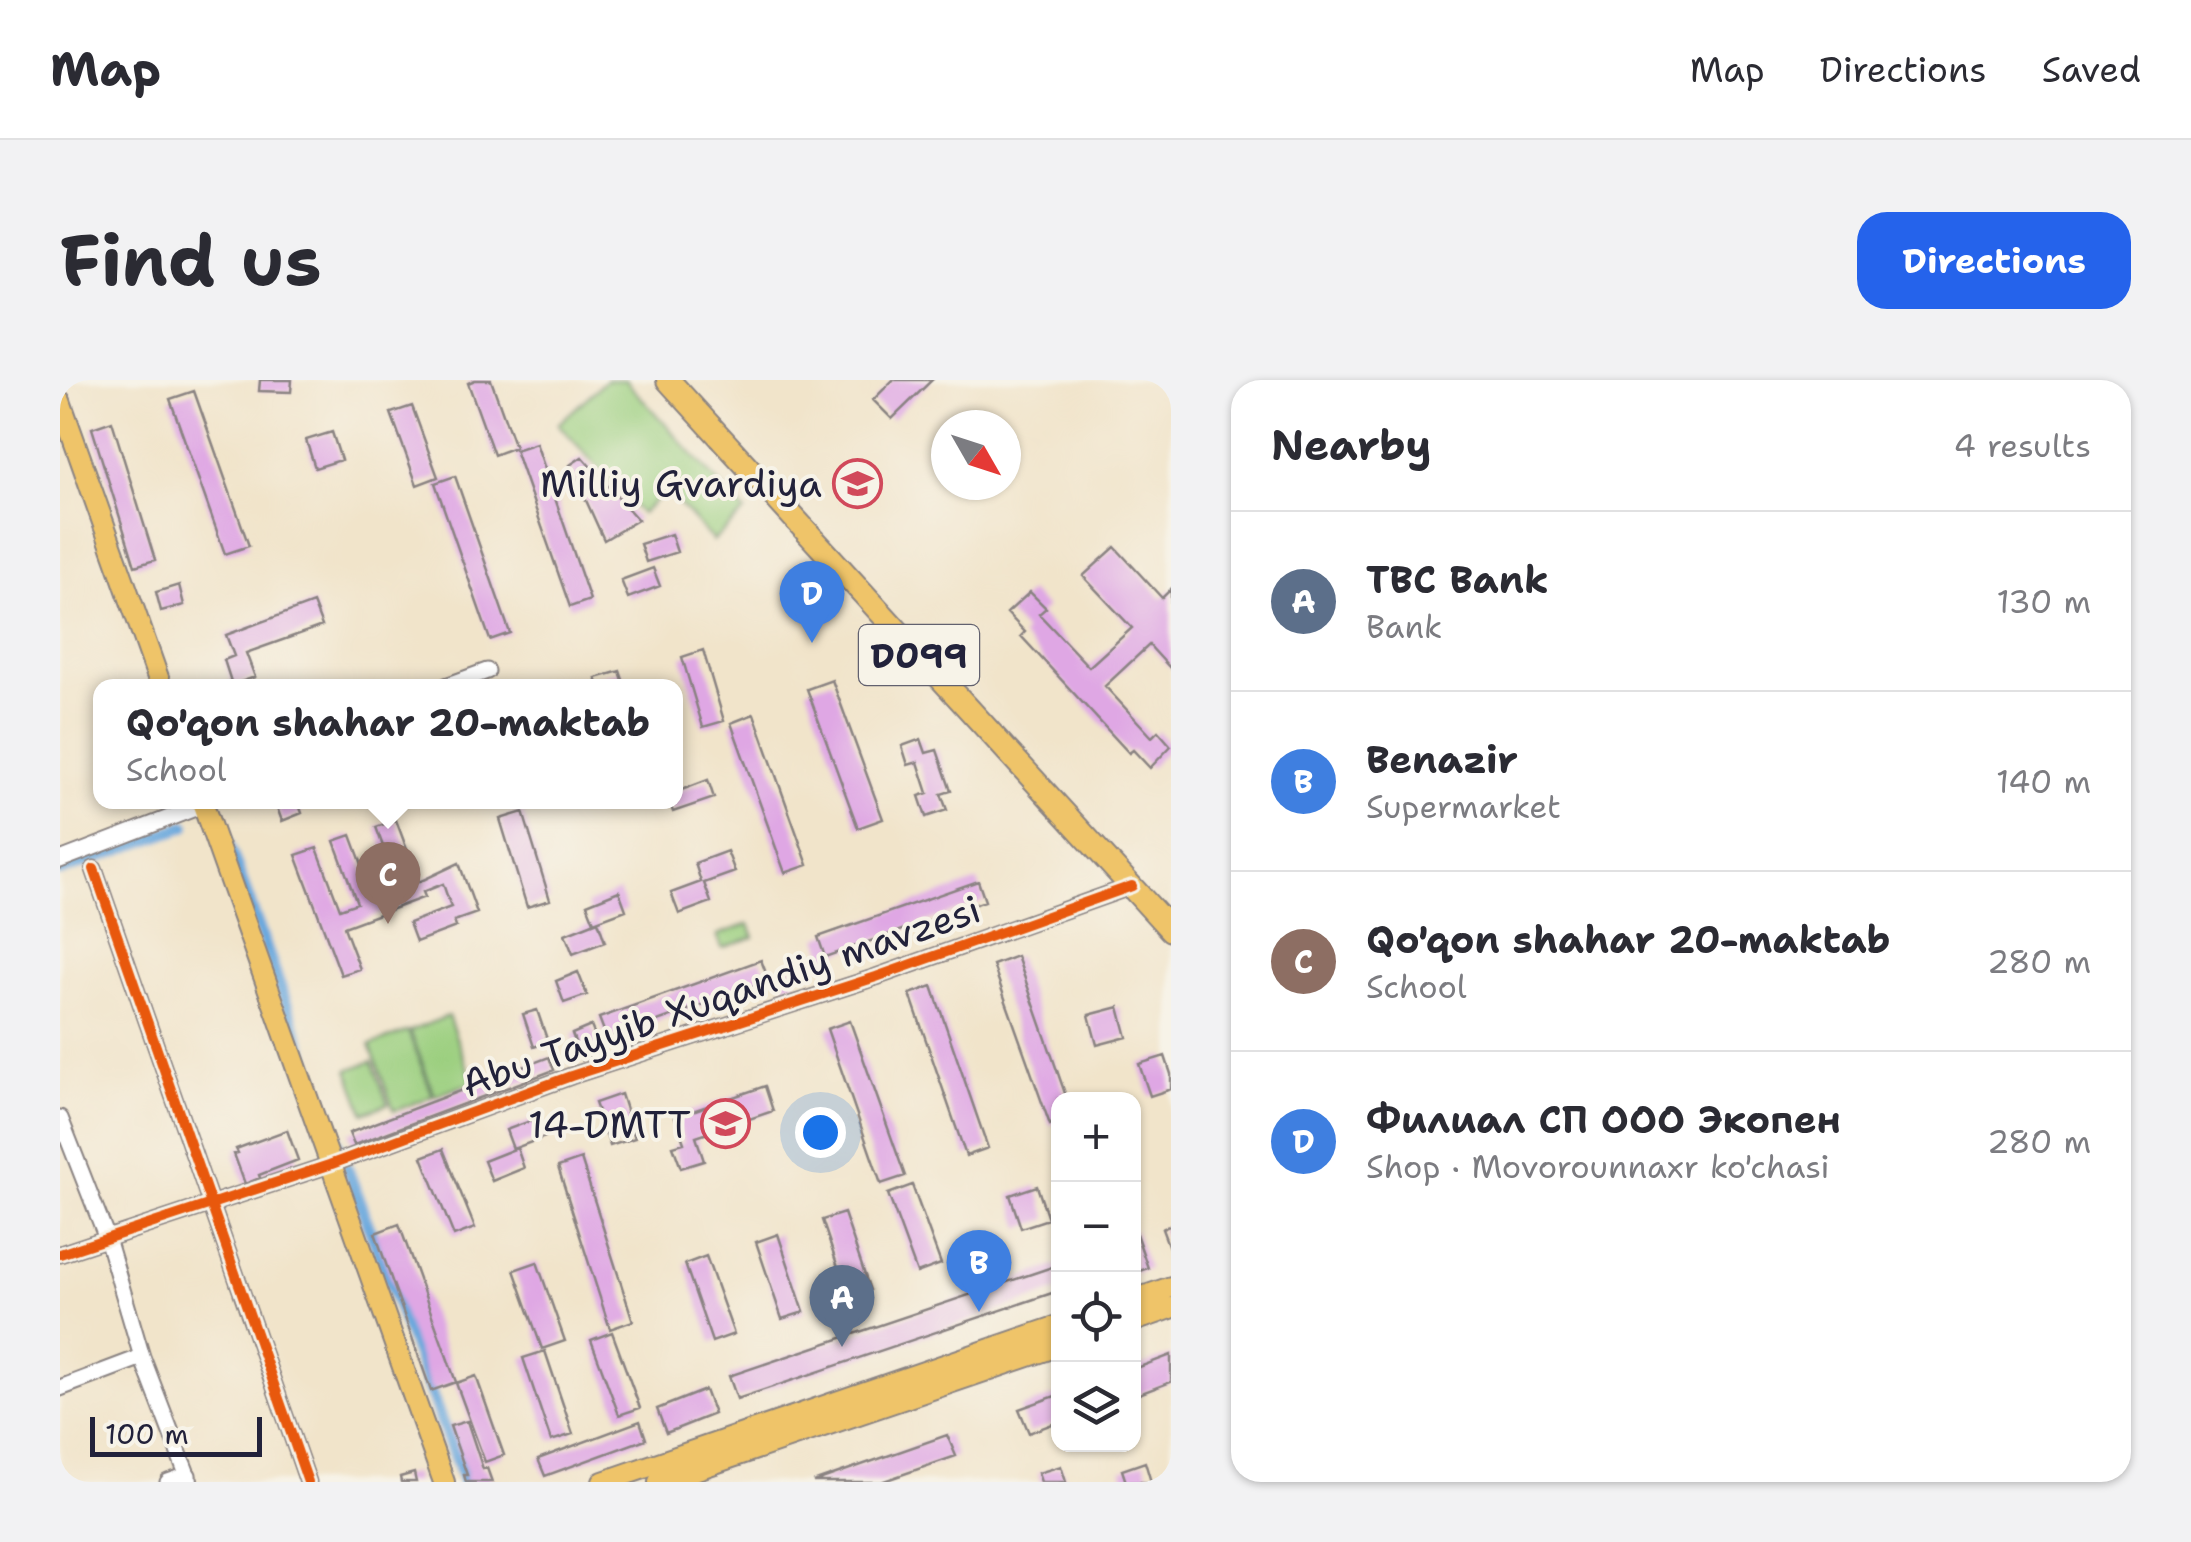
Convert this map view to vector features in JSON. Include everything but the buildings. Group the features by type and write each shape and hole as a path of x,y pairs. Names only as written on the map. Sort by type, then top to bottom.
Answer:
{"highway":[{"name":"D099","path":"668,380 1171,930"}],"main road":[{"path":"60,401 159,679"},
{"path":"204,809 444,1482"},
{"path":"1141,1298 1171,1287"},
{"path":"1141,1319 1171,1308"},
{"path":"602,1482 1051,1328"},
{"path":"658,1482 681,1478 1051,1348"}],"street":[{"path":"465,679 487,671"},
{"path":"60,860 187,809"},
{"path":"94,868 308,1482"},
{"name":"Abu Tayyib Xuqandiy mavzesi","path":"60,1254 329,1165 571,1076 876,976 1132,886"},
{"path":"60,1121 107,1238 142,1357 189,1479 168,1482"},
{"path":"60,1388 142,1357"}],"green space":[{"path":"606,380 625,380 745,512 713,541 667,491 641,514 558,424"},
{"path":"749,924 754,937 722,948 717,935"},
{"path":"448,1016 473,1082 435,1096 410,1031"},
{"path":"408,1031 433,1096 394,1111 370,1045"},
{"path":"372,1061 388,1104 364,1113 348,1070"}],"waterway":[{"path":"217,813 340,1151"},
{"path":"60,871 185,826"},
{"path":"347,1168 464,1482"}],"cycle path":[{"path":"94,869 308,1482"},
{"path":"60,1254 329,1165 571,1076 876,977 1132,886"}],"place":[{"name":"Milliy Gvardiya","path":"857,483"},
{"name":"Филиал СП ООО Экопен","path":"812,643"},
{"name":"Qo'qon shahar 20-maktab","path":"388,924"},
{"name":"14-DMTT","path":"726,1124"},
{"name":"Benazir","path":"979,1312"},
{"name":"TBC Bank","path":"842,1347"}]}
